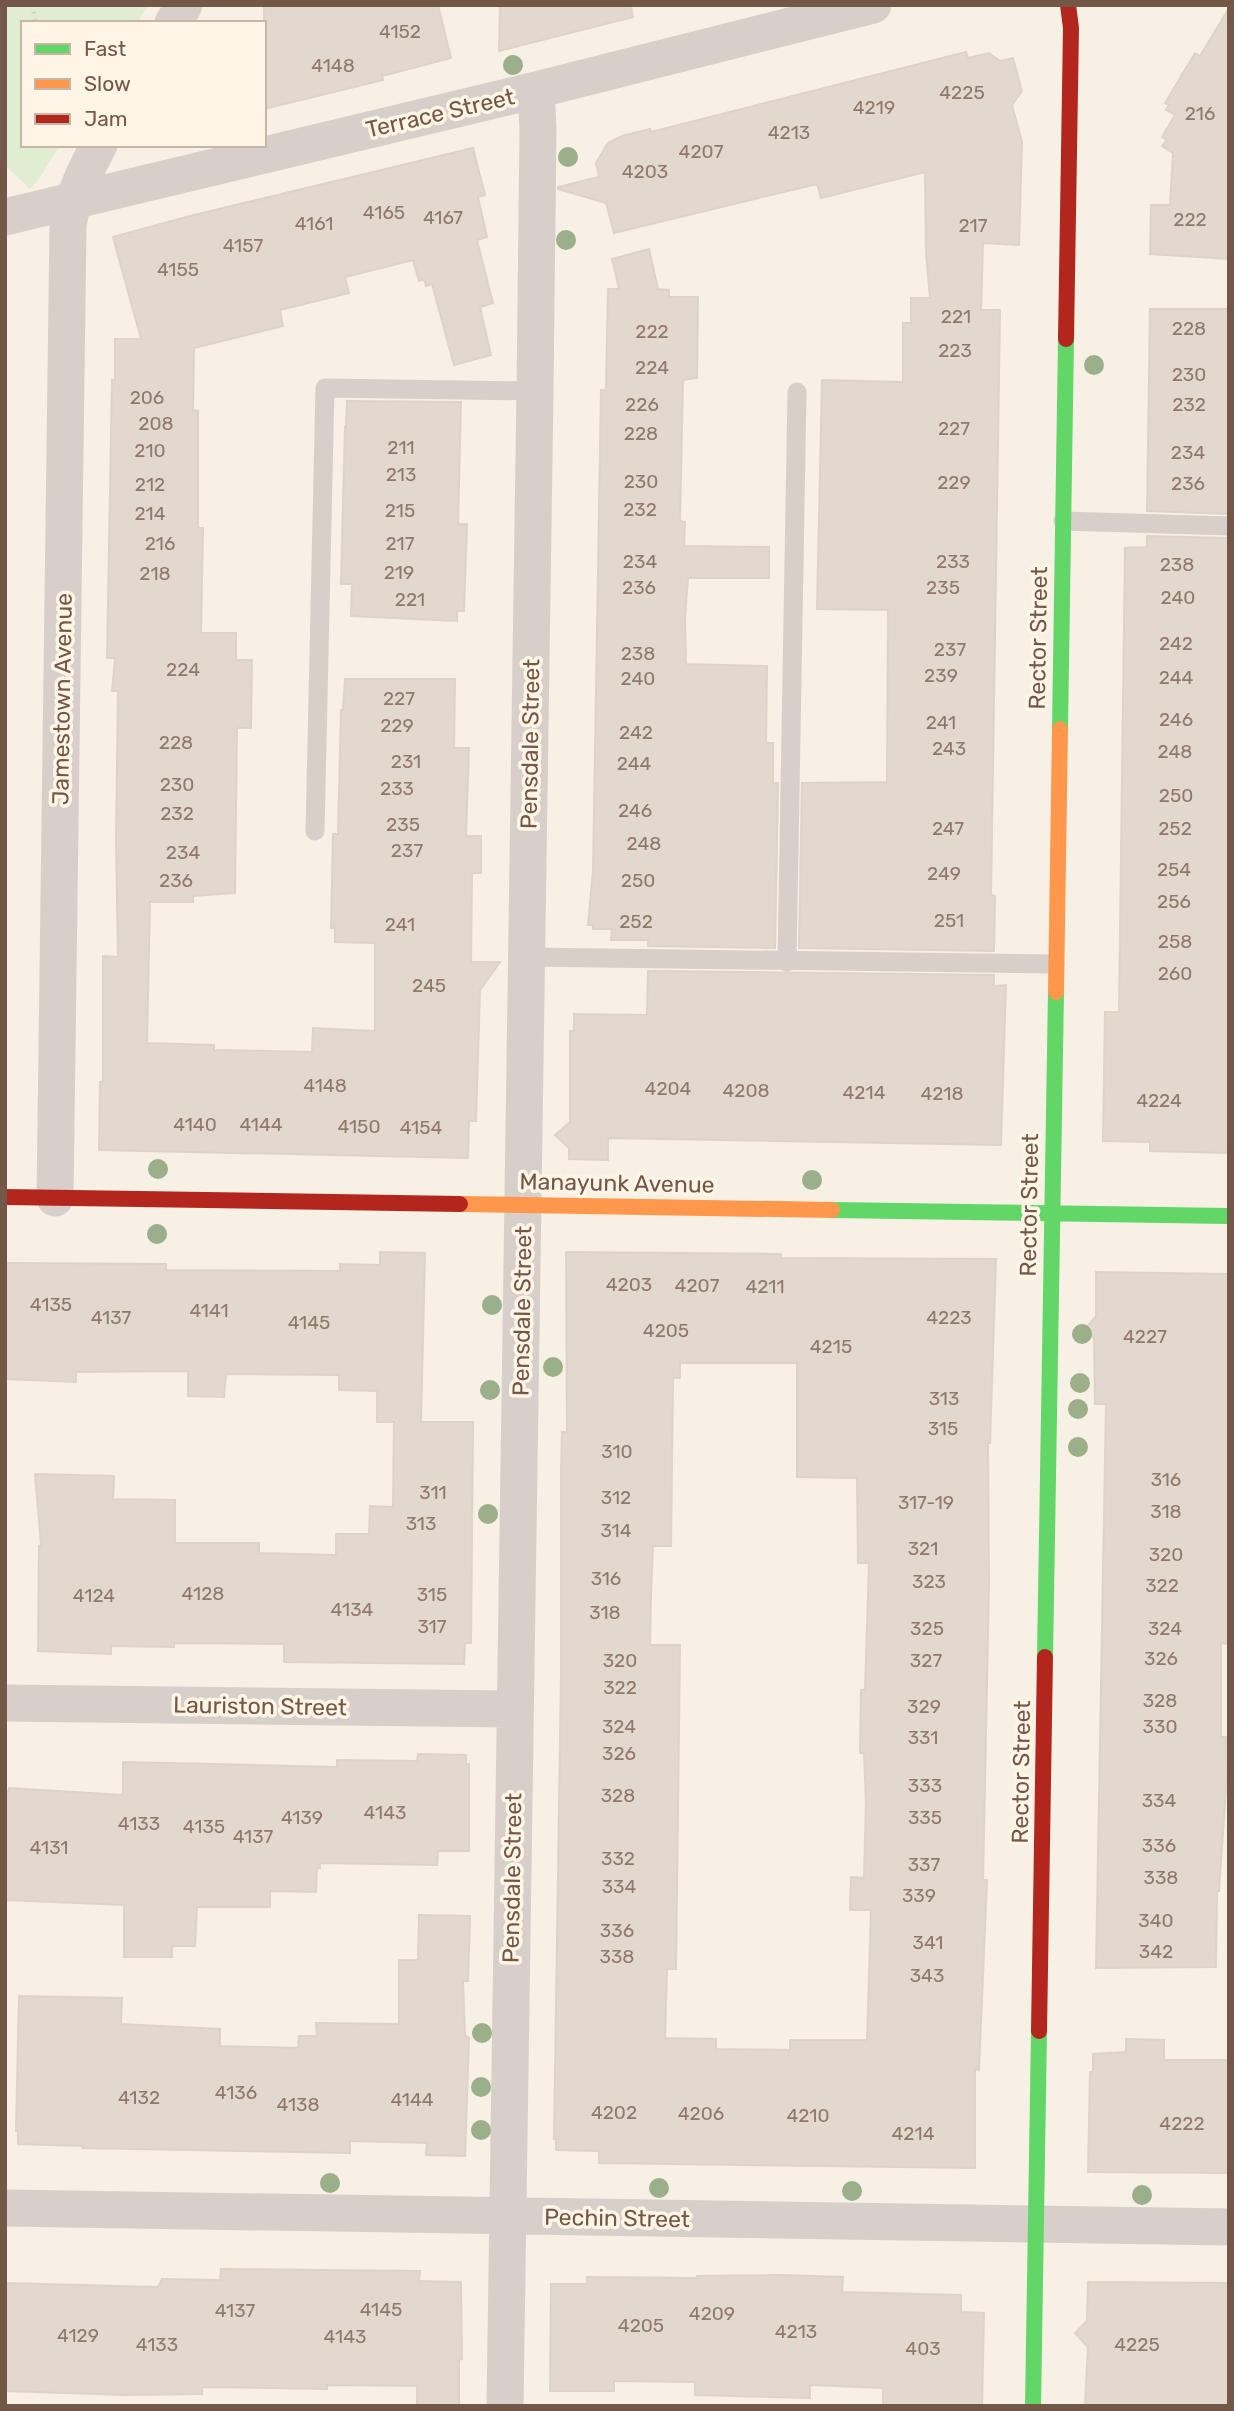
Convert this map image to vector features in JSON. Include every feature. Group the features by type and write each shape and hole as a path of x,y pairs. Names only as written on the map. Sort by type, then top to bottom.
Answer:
{"street":[{"path":"174,21 184,5"},
{"name":"Terrace Street","path":"5,218 536,90 873,5"},
{"name":"Rector Street","path":"1033,2406 1071,29 1068,5"},
{"name":"Pensdale Street","path":"505,2406 535,391 538,150 536,90"},
{"name":"Jamestown Avenue","path":"55,1198 68,225 72,201 98,147"},
{"name":"Manayunk Avenue","path":"5,1197 1229,1216"},
{"name":"Lauriston Street","path":"5,1703 515,1709"},
{"name":"Pechin Street","path":"5,2208 1229,2227"}],"lane":[{"path":"315,831 325,388 535,391"},
{"path":"787,962 797,392"},
{"path":"1063,521 1229,526"},
{"path":"527,957 1055,964"}],"green space":[{"path":"5,5 148,5 138,21 21,21 21,147 59,147 30,189 5,165"}],"building":[{"path":"264,5 438,5 451,58 382,76 383,80 266,109"},
{"path":"500,5 631,5 633,17 499,51"},
{"path":"1229,8 1229,259 1150,254 1151,205 1170,205 1173,153 1162,146 1167,140 1162,137 1175,115 1166,110 1169,105 1165,103 1195,53 1200,56"},
{"path":"966,52 968,58 989,53 1000,61 1013,58 1022,91 1012,105 1022,142 1019,245 983,243 981,310 1000,310 991,895 995,896 994,951 799,948 802,783 887,782 888,610 817,609 822,380 903,382 903,323 911,323 911,298 930,298 926,253 925,172 821,198 817,184 614,233 606,203 558,187 599,177 596,163 608,143 622,136 650,129 651,132"},
{"path":"473,148 485,195 478,197 487,237 477,240 493,303 480,307 491,355 454,365 432,284 426,286 424,279 419,281 413,260 345,277 349,293 280,310 283,326 194,348 193,410 198,411 198,528 203,528 201,633 236,633 236,660 252,660 251,728 237,728 235,893 193,896 193,902 150,902 147,1043 214,1045 214,1050 312,1052 313,1028 375,1031 375,943 335,942 335,928 331,928 333,834 338,834 341,710 345,679 455,679 454,748 469,748 466,836 481,836 481,873 472,873 471,962 500,962 480,990 476,1121 469,1121 468,1158 99,1150 100,1082 103,1082 103,956 118,957 118,691 112,691 115,658 107,658 112,380 115,380 115,339 141,339 113,237"},
{"path":"649,249 658,289 669,290 669,297 698,297 697,378 683,380 680,521 685,522 684,546 769,547 769,578 688,578 685,618 686,664 767,666 766,743 773,743 773,783 778,783 775,948 648,946 648,940 611,940 612,929 593,929 593,925 588,925 593,871 601,390 606,390 608,289 619,289 612,259"},
{"path":"1150,309 1229,309 1229,514 1147,511"},
{"path":"347,401 461,402 458,524 467,524 464,611 457,611 457,621 351,616 352,584 341,584"},
{"path":"1147,536 1229,538 1229,1153 1150,1151 1150,1142 1103,1141 1105,1012 1119,1012 1125,548 1147,547"},
{"path":"648,971 994,975 994,986 1006,985 1001,1145 608,1138 608,1160 569,1159 569,1148 555,1135 570,1122 570,1031 574,1031 574,1014 647,1015"},
{"path":"380,1252 425,1253 421,1422 473,1422 471,1643 465,1643 464,1664 284,1662 284,1644 174,1643 174,1647 111,1646 111,1654 38,1651 41,1545 35,1474 114,1476 113,1499 175,1500 175,1543 259,1543 259,1553 336,1555 336,1534 369,1534 370,1506 393,1507 394,1422 377,1422 377,1391 339,1390 339,1375 226,1374 224,1397 188,1396 188,1371 76,1372 76,1382 5,1379 5,1263 166,1264 166,1270 340,1271 340,1264 380,1265"},
{"path":"566,1252 781,1254 781,1258 996,1259 988,1443 989,1584 983,1880 987,1880 979,2070 975,2069 975,2168 599,2163 599,2151 556,2150 561,1472 562,1432 567,1432","holes":["680,1363 797,1363 797,1477 857,1478 858,1563 869,1563 865,1690 861,1690 860,1753 864,1753 866,1801 864,1878 851,1877 850,1910 871,1910 867,2040 790,2040 790,2050 716,2049 716,2039 665,2038 667,1969 676,1969 680,1645 650,1645 653,1546 671,1546 673,1378 680,1378"]},
{"path":"1096,1272 1229,1274 1229,1644 1221,1643 1221,1737 1226,1737 1228,1759 1217,1891 1216,1967 1096,1968 1106,1404 1095,1404 1094,1338 1085,1329 1096,1316"},
{"path":"418,1754 466,1755 466,1764 469,1764 469,1851 438,1851 437,1865 320,1863 320,1868 317,1868 316,1892 270,1891 270,1907 197,1907 195,1946 172,1946 172,1957 124,1957 124,1905 5,1900 5,1791 9,1791 9,1788 123,1795 123,1762 337,1767 337,1760 417,1761"},
{"path":"419,1915 470,1916 468,1981 463,1981 465,2035 469,2038 465,2156 426,2155 427,2143 350,2141 350,2153 83,2148 84,2146 18,2144 19,1996 122,1998 121,2024 220,2029 220,2046 298,2048 299,2036 317,2036 316,2023 399,2024 399,1960 418,1960"},
{"path":"1126,2039 1164,2040 1164,2060 1229,2060 1229,2173 1088,2172 1090,2072 1093,2072 1093,2054 1126,2052"},
{"path":"221,2269 420,2271 419,2281 461,2282 462,2359 459,2360 459,2406 417,2406 417,2386 327,2385 327,2389 202,2387 202,2394 125,2395 5,2391 5,2283 158,2287 162,2279 220,2280"},
{"path":"782,2275 843,2277 842,2292 961,2295 961,2312 984,2313 982,2406 883,2406 883,2388 810,2385 810,2398 695,2395 695,2382 614,2381 614,2391 550,2391 551,2284 587,2284 587,2277 697,2278"},
{"path":"1088,2282 1229,2283 1229,2406 1085,2406 1088,2347 1075,2333 1087,2321"}],"traffic: fast":[{"path":"1060,729 1066,339"},
{"path":"1045,1657 1056,992"},
{"path":"832,1210 1229,1216"},
{"path":"1033,2406 1039,2031"}],"traffic: slow":[{"path":"1056,992 1060,729"},
{"path":"460,1204 832,1210"}],"traffic: jam":[{"path":"1066,339 1071,28 1068,5"},
{"path":"5,1197 460,1204"},
{"path":"1039,2031 1045,1657"}]}
